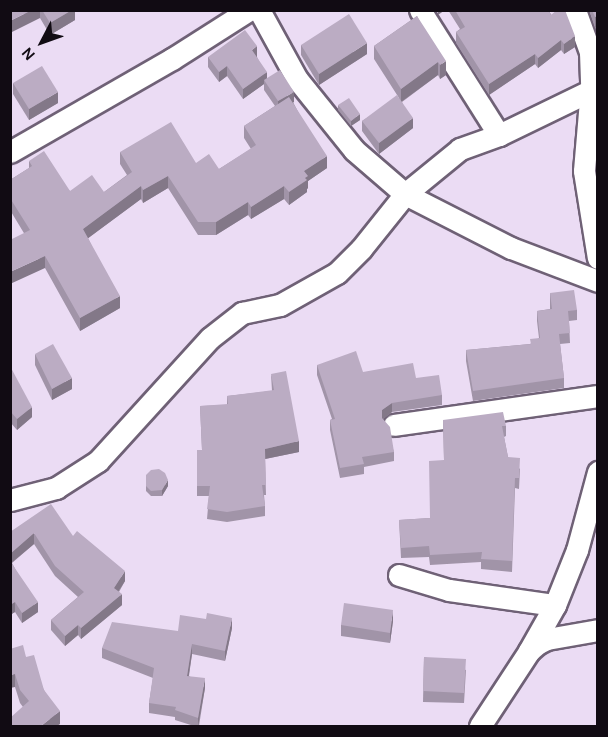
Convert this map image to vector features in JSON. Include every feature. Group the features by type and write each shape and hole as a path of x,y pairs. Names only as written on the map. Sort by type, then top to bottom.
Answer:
{"street":[{"path":"10,152 172,59 249,10"},
{"path":"259,10 297,79 354,150 405,194 512,248 597,281"},
{"path":"420,10 499,135"},
{"path":"575,10 591,52 594,88 584,171 597,256"},
{"path":"10,500 56,488 98,461 210,338 242,314 280,305 337,273 361,249 405,194 460,149 499,135 594,88"},
{"path":"10,134 31,140"},
{"path":"394,425 597,396"},
{"path":"480,726 529,651 555,605 577,550 597,471"},
{"path":"399,574 449,590 555,605"},
{"path":"529,651 547,639 597,630"}],"building":[{"path":"10,10 32,10 10,21"},
{"path":"42,10 72,10 50,23"},
{"path":"455,10 548,10 551,15 557,10 565,10 575,36 564,44 561,40 538,58 535,54 489,84 456,32 465,27"},
{"path":"592,10 597,10 597,16 595,17"},
{"path":"349,14 367,43 319,74 301,45"},
{"path":"417,16 446,61 440,65 438,62 401,89 374,46"},
{"path":"245,30 257,46 252,50 267,72 243,89 227,66 219,72 208,57"},
{"path":"42,66 58,92 29,109 13,83"},
{"path":"280,70 294,92 278,101 264,80"},
{"path":"397,95 413,118 379,143 362,121"},
{"path":"289,97 327,156 304,171 308,176 305,178 307,180 289,192 284,186 251,207 248,202 216,222 198,222 168,176 143,190 141,186 83,229 120,296 80,318 45,256 10,272 10,240 30,230 10,198 10,180 32,166 29,161 44,151 70,191 92,175 104,192 132,172 120,152 171,122 196,163 209,154 219,169 256,145 244,126"},
{"path":"349,98 360,114 351,121 338,105"},
{"path":"574,290 577,310 568,311 570,333 559,334 564,378 473,391 466,350 531,344 530,339 540,338 537,311 552,309 550,293"},
{"path":"53,344 72,378 52,389 35,354"},
{"path":"356,351 363,372 413,363 416,378 439,375 442,395 392,403 382,410 382,418 390,427 394,452 362,457 364,464 340,468 330,420 335,419 317,365"},
{"path":"10,366 32,407 17,419 10,411"},
{"path":"286,371 299,441 265,449 266,485 262,485 265,506 227,512 207,509 210,486 197,486 197,450 202,450 200,406 228,404 227,396 274,390 271,374"},
{"path":"503,412 506,426 502,426 508,457 520,458 519,478 515,478 512,561 481,559 482,552 430,555 429,546 401,548 399,520 430,518 429,461 444,460 443,420"},
{"path":"159,469 165,473 168,480 162,490 151,491 146,486 146,475 151,470"},
{"path":"51,504 73,536 77,531 125,571 114,588 122,594 81,628 78,625 65,636 51,620 84,592 55,566 34,533 10,554 10,532"},
{"path":"10,561 38,602 22,613 15,602 10,605"},
{"path":"344,603 393,610 390,633 341,625"},
{"path":"207,613 232,618 225,651 192,644 187,676 205,678 198,718 175,710 176,707 149,703 154,668 102,648 112,622 178,631 180,615 206,619"},
{"path":"23,645 26,657 34,655 44,690 60,711 41,726 10,726 10,718 29,701 20,690 15,674 10,675 10,649"},
{"path":"424,657 466,659 464,693 423,691"}]}
